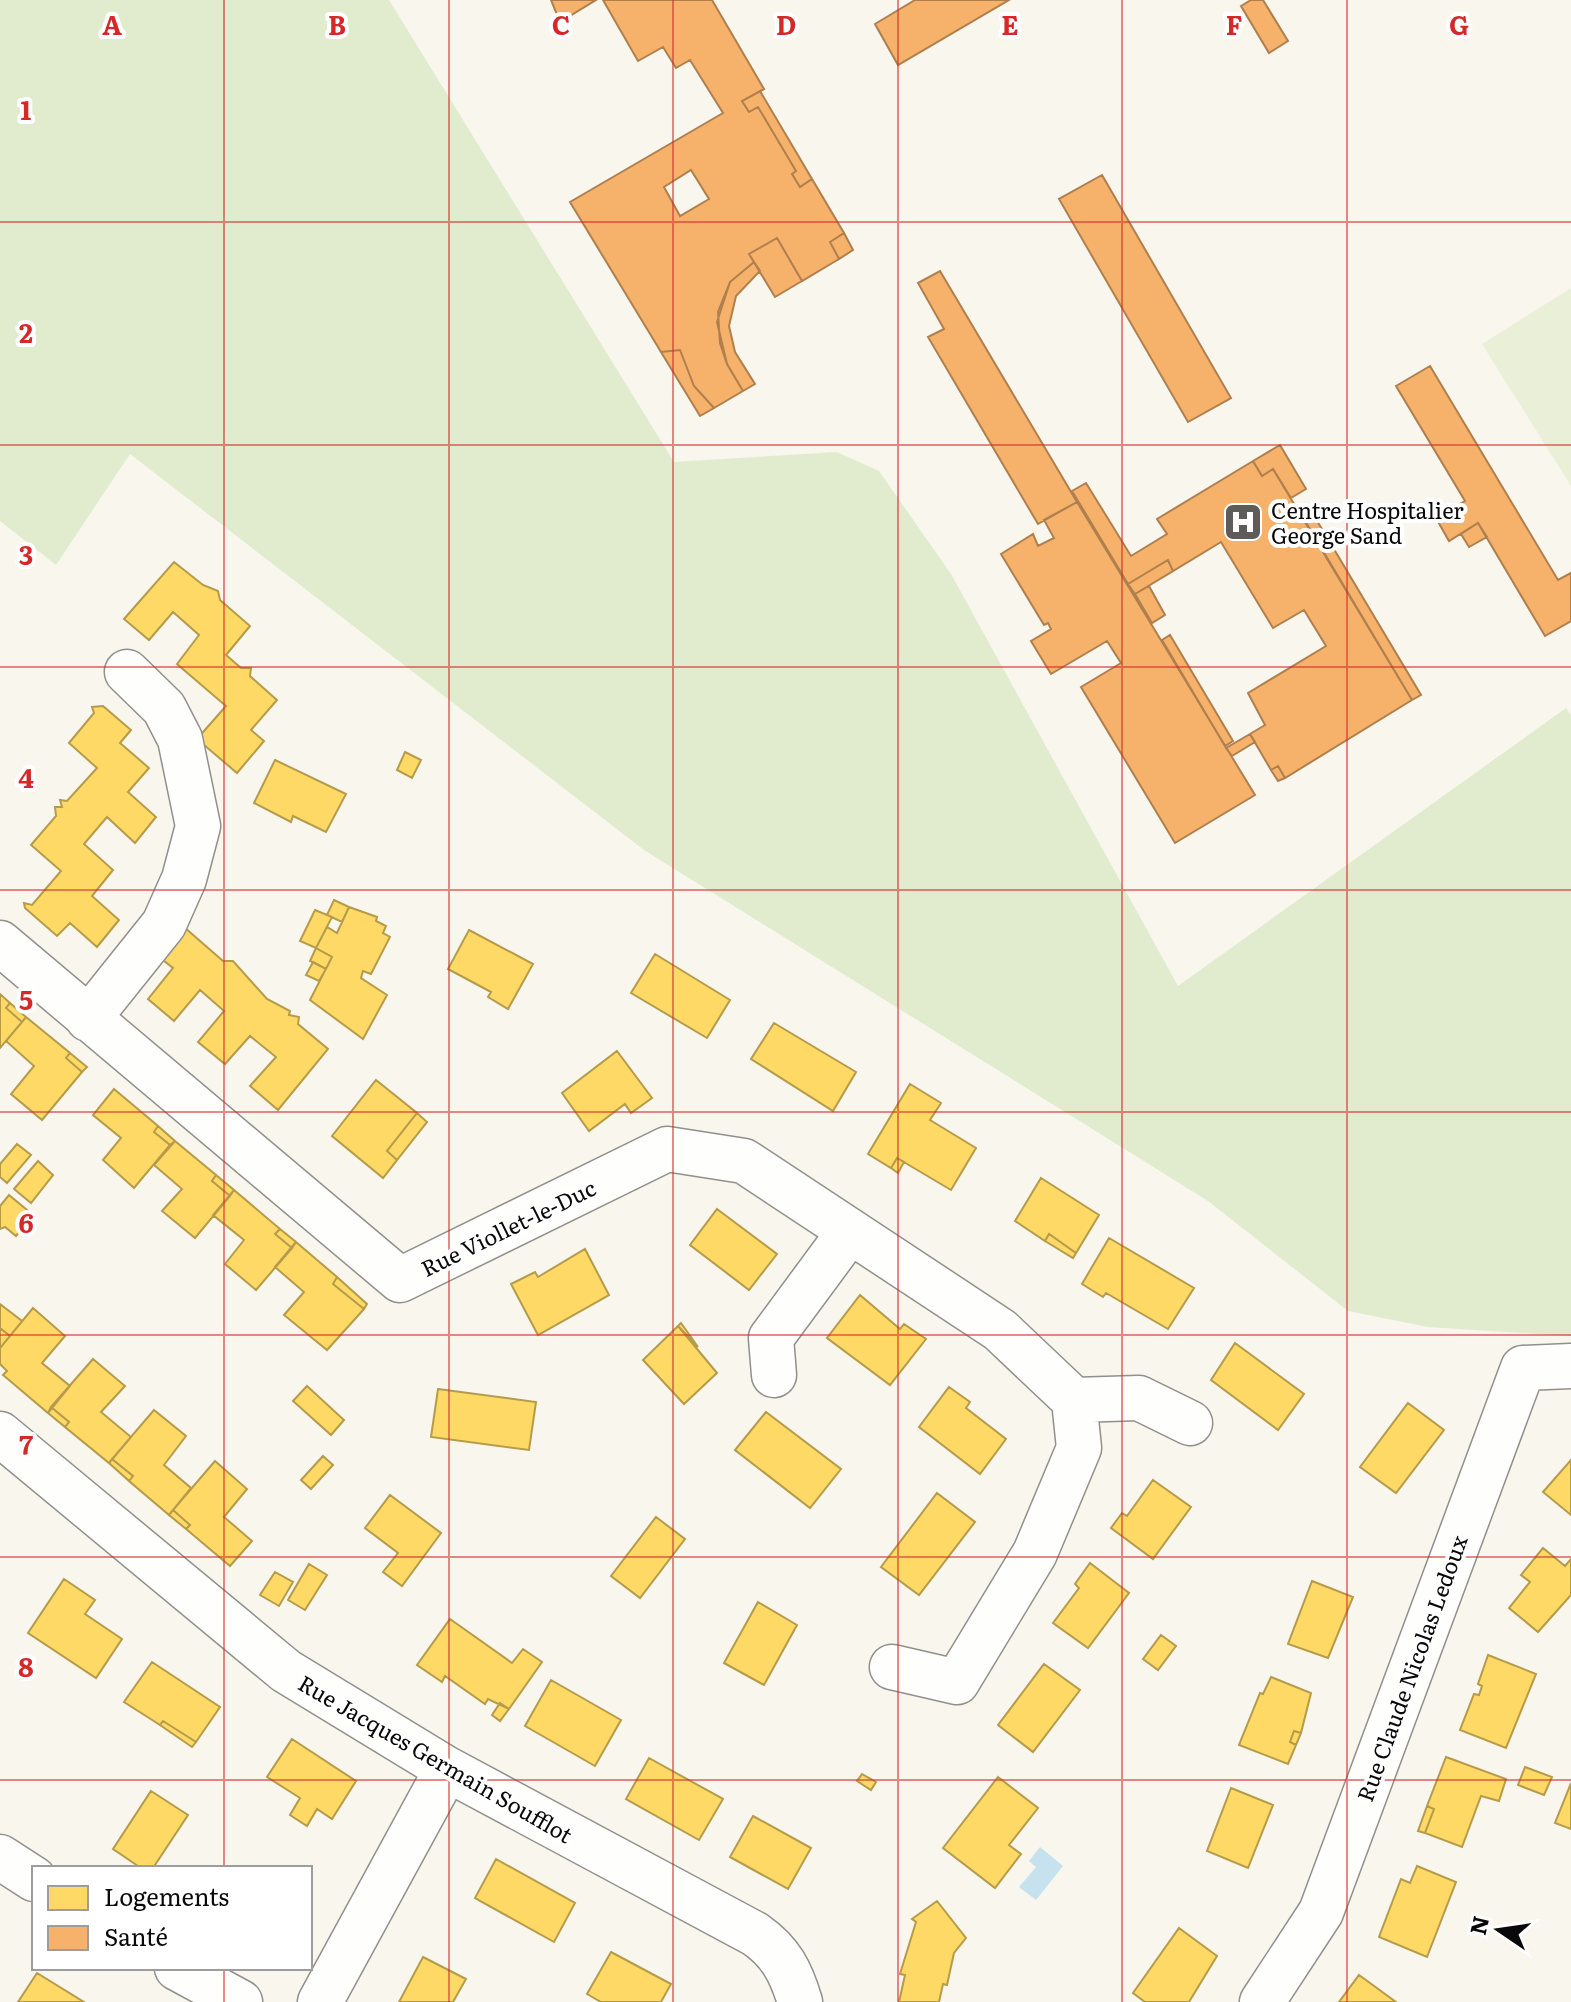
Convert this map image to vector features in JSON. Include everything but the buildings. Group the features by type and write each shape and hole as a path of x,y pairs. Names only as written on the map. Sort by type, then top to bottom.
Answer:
{"street":[{"path":"88,1019 164,924 184,879 198,826 180,739 164,708 127,672"},
{"name":"Rue Viollet-le-Duc","path":"0,943 400,1280 667,1149 744,1161 1000,1330 1074,1400"},
{"path":"774,1375 771,1338 850,1231"},
{"name":"Rue Claude Nicolas Ledoux","path":"1262,2002 1321,1912 1523,1368 1571,1366"},
{"path":"892,1667 957,1682 1035,1553 1074,1461 1079,1448 1074,1400 1139,1398 1190,1423"},
{"name":"Rue Jacques Germain Soufflot","path":"0,1434 286,1671 447,1769 755,1934 775,1948 792,1976 800,2002"},
{"path":"320,2002 447,1769"},
{"path":"0,1857 32,1878"},
{"path":"181,1970 240,2002"}],"green space":[{"path":"0,0 389,0 674,462 837,452 879,471 951,574 1178,986 1566,708 1571,715 1571,1336 1428,1327 1348,1311 1208,1201 644,850 130,454 56,565 0,521"},
{"path":"1571,288 1571,486 1482,344"}],"water":[{"path":"1040,1847 1063,1866 1036,1900 1019,1887 1036,1867 1029,1861"}],"place":[{"name":"Centre Hospitalier George Sand","path":"1243,522"}]}
